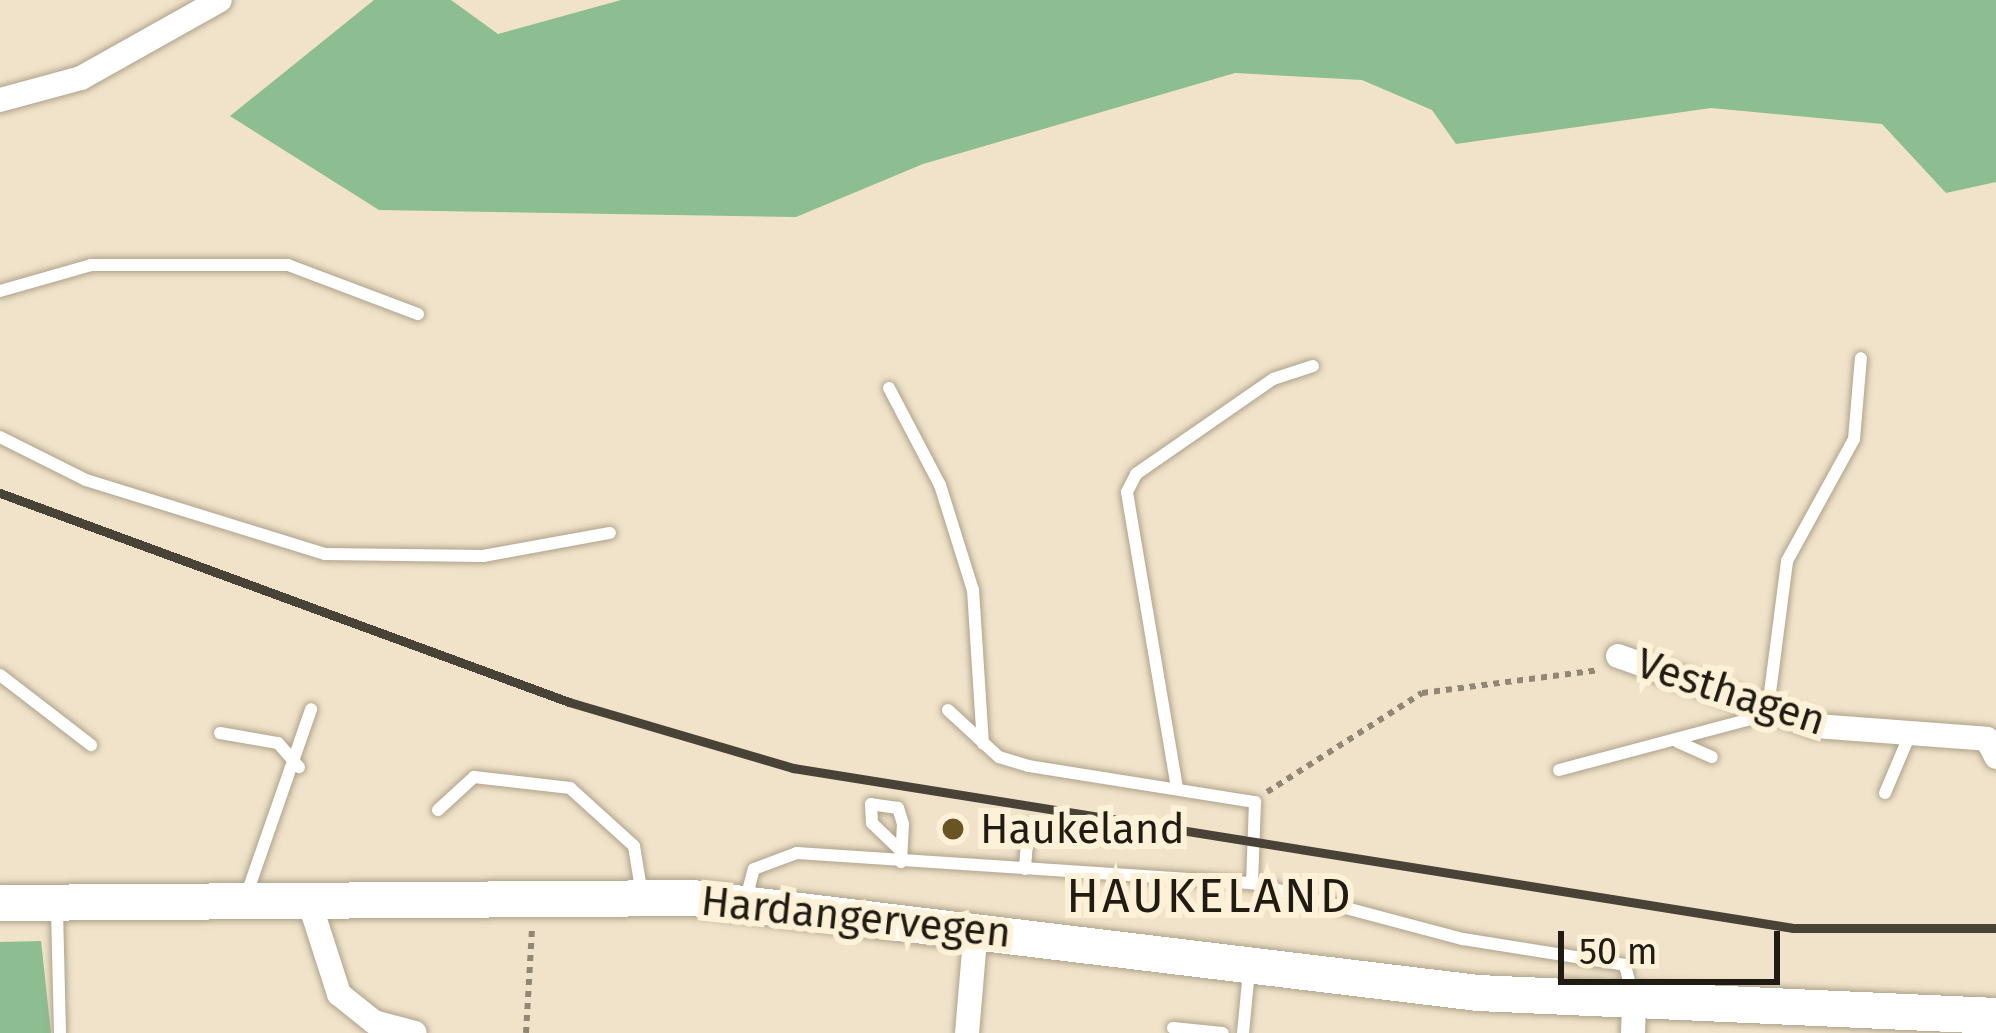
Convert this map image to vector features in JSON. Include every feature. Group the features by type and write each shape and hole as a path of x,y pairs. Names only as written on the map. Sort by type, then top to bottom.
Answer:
{"main road":[{"name":"Hardangervegen","path":"0,903 642,896 976,929 1634,1018 1996,1016"}],"street":[{"path":"0,100 81,78 220,0"},
{"name":"Vesthagen","path":"1618,656 1834,729 1914,728 1993,742"},
{"path":"309,901 339,994 374,1022 415,1033"},
{"path":"967,1033 976,929"}],"lane":[{"path":"0,291 91,265 288,265 418,314"},
{"path":"1559,770 1678,742 1773,710 1787,561 1854,440 1862,358"},
{"path":"1177,788 1127,492 1136,474 1273,379 1313,366"},
{"path":"889,388 940,485 974,590 983,744"},
{"path":"0,437 86,481 326,554 483,556 610,533"},
{"path":"0,675 91,745"},
{"path":"245,900 298,767 311,709"},
{"path":"948,710 983,744 1029,766 1255,802 1252,883"},
{"path":"1885,793 1914,728"},
{"path":"220,733 278,743 298,767"},
{"path":"1678,742 1712,758"},
{"path":"438,810 473,777 571,788 634,846 642,896"},
{"path":"1025,869 1028,826"},
{"path":"745,903 747,881 769,860 901,857 1252,883 1463,939 1625,965 1634,1018"},
{"path":"56,902 60,1033"},
{"path":"1243,1033 1250,964"},
{"path":"1173,1028 1223,1033"}],"path":[{"path":"1255,802 1422,693 1586,676 1618,656"},
{"path":"526,1033 532,918"},
{"path":"511,919 554,918"}],"green space":[{"path":"374,0 451,0 498,34 621,0 1996,0 1996,182 1946,193 1882,124 1711,108 1456,144 1432,110 1362,80 1235,73 923,164 796,217 379,210 230,116"},
{"path":"41,941 51,1033 0,1033 0,942"}],"railway":[{"path":"0,493 569,702 793,768 1793,928 1996,928"}],"place":[{"name":"Haukeland","path":"953,829"}],"district":[{"name":"HAUKELAND","path":"1210,897"}]}
